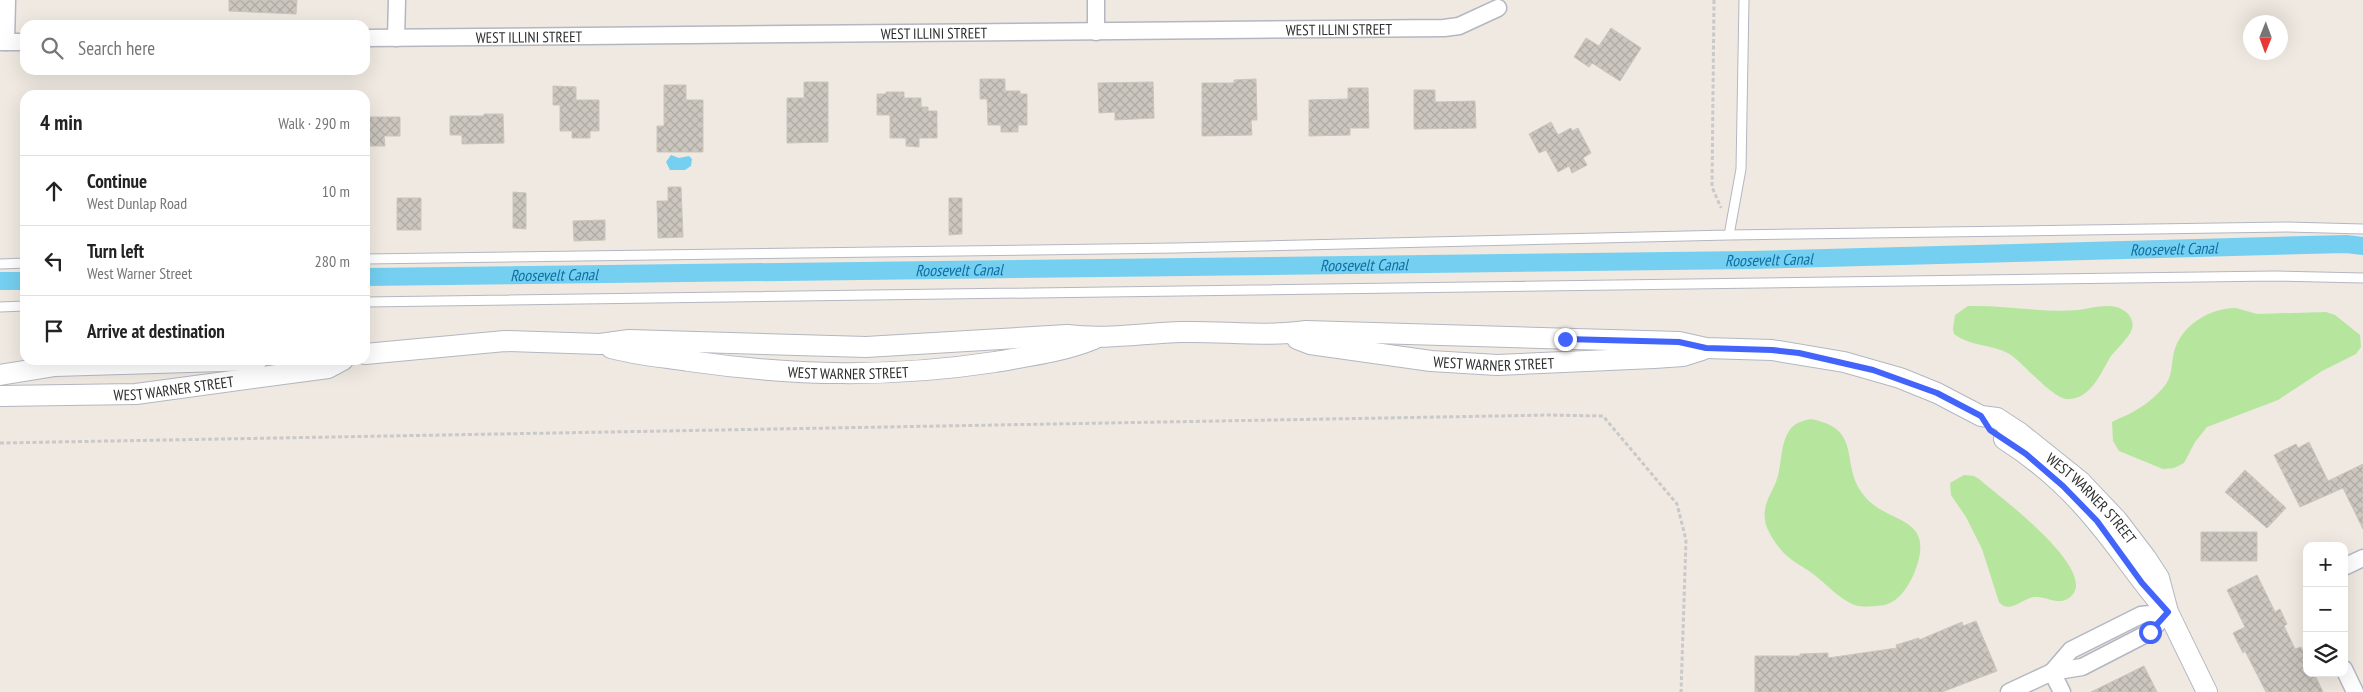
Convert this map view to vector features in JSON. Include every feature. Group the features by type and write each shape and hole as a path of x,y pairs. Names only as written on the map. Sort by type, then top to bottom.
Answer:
{"street":[{"path":"7,0 3,42 20,42"},
{"path":"396,0 396,38"},
{"path":"1096,0 1096,32"},
{"name":"WEST ILLINI STREET","path":"370,38 1449,27 1476,20 1498,8"},
{"name":"WEST WARNER STREET","path":"370,354 505,341 600,344 629,340 866,347 1067,335 1095,339 1181,332 1283,334 1306,331 1679,342 1706,348 1772,350 1844,362 1900,378 1937,393 1981,416 1997,418 2060,463 2099,500 2132,539 2159,578 2168,612 2207,692"},
{"name":"WEST WARNER STREET","path":"1283,334 1310,344 1358,352 1431,362 1497,365 1683,356 1706,348"},
{"name":"WEST WARNER STREET","path":"600,344 632,354 747,369 802,374 870,374 936,370 1021,358 1069,349 1095,339"},
{"name":"WEST WARNER STREET","path":"0,375 55,366 89,365"},
{"name":"WEST WARNER STREET","path":"0,396 136,394 328,368 334,365"},
{"path":"2348,565 2363,558"},
{"path":"2009,692 2052,672 2082,667 2150,632 2168,612"},
{"path":"2052,672 2062,692"},
{"path":"2348,677 2355,692"}],"lane":[{"path":"1729,235 1741,169 1744,0"},
{"path":"370,259 1176,248 1729,235 2287,227 2363,229"},
{"path":"0,264 20,263"},
{"path":"370,302 2275,276 2363,278"},
{"path":"0,306 20,306"}],"path":[{"path":"1714,0 1712,187 1729,235"},
{"path":"0,443 1530,415 1603,416 1677,504 1686,540 1682,692"}],"green space":[{"path":"1968,306 2064,311 2109,306 2121,309 2128,314 2132,320 2133,327 2089,390 2083,395 2067,399 2046,387 2011,355 2004,351 1968,341 1954,334 1955,315"},
{"path":"2236,308 2257,314 2326,312 2335,315 2360,335 2361,347 2356,354 2322,371 2278,400 2207,427 2195,442 2184,463 2174,468 2163,469 2119,451 2113,441 2112,422 2141,407 2163,388 2169,379 2174,352 2183,334 2190,326 2207,315 2216,311"},
{"path":"1811,419 1838,430 1848,448 1852,470 1862,493 1872,504 1907,523 1915,531 1920,541 1920,555 1913,576 1902,594 1890,603 1885,605 1858,606 1845,600 1815,575 1785,554 1767,528 1765,518 1766,506 1777,479 1786,436 1796,424"},
{"path":"1964,475 1974,476 1979,479 2044,535 2060,553 2072,571 2076,586 2069,598 2055,601 2035,597 2010,607 2006,607 1999,602 1982,549 1966,517 1951,495 1950,483"}],"water":[{"path":"671,155 679,158 689,156 692,159 691,166 685,170 670,170 666,162"}],"building":[{"path":"229,0 297,0 296,14 229,11"},
{"path":"1611,28 1641,48 1620,81 1592,63 1589,67 1574,57 1586,38 1599,46"},
{"path":"980,79 1005,79 1005,91 1020,91 1020,94 1027,94 1027,125 1018,125 1018,132 1001,132 1001,125 988,125 987,99 980,99"},
{"path":"1256,79 1257,120 1251,120 1252,135 1202,136 1202,83 1234,83 1234,80"},
{"path":"804,82 828,82 828,142 787,143 787,98 804,98"},
{"path":"1153,82 1154,118 1115,120 1115,112 1099,113 1098,83"},
{"path":"664,85 686,85 686,100 703,100 703,152 657,152 657,126 664,126"},
{"path":"553,86 576,87 576,100 599,100 599,131 590,131 590,138 572,138 572,131 560,131 560,105 553,105"},
{"path":"1348,88 1368,88 1369,128 1350,128 1350,135 1309,136 1309,100 1348,99"},
{"path":"1414,90 1435,90 1435,102 1475,101 1476,128 1414,129"},
{"path":"886,92 904,92 904,98 921,98 921,107 928,107 928,111 937,111 937,138 919,138 919,147 906,146 906,138 890,138 890,115 877,115 877,94 886,94"},
{"path":"484,114 503,114 504,143 462,144 462,135 450,135 450,116 484,116"},
{"path":"370,117 400,117 400,136 384,136 385,146 370,146"},
{"path":"1551,122 1558,135 1571,128 1572,131 1578,128 1591,153 1583,158 1587,165 1572,173 1569,166 1558,172 1546,150 1539,153 1529,134"},
{"path":"668,187 681,187 683,237 658,238 657,201 668,201"},
{"path":"513,192 526,193 526,229 513,228"},
{"path":"397,198 421,198 421,230 397,230"},
{"path":"949,198 962,198 962,234 949,235"},
{"path":"605,220 605,240 574,241 573,221"},
{"path":"2309,442 2328,481 2363,464 2363,529 2343,488 2300,507 2274,455 2296,444 2298,448"},
{"path":"2245,470 2286,508 2267,528 2225,492"},
{"path":"2201,532 2257,532 2257,561 2201,561"},
{"path":"2257,575 2275,612 2280,609 2287,624 2284,626 2295,649 2301,647 2303,651 2303,677 2316,677 2323,692 2266,692 2245,651 2243,653 2233,633 2245,627 2227,590"},
{"path":"1976,621 1997,671 1942,692 1755,692 1755,656 1800,656 1800,654 1828,653 1828,658 1897,648 1896,645 1919,638 1919,640 1962,622 1963,626"},
{"path":"2144,666 2157,692 2091,692"}],"waterway":[{"name":"Roosevelt Canal","path":"370,277 1752,260 2346,244 2363,246"},
{"name":"Roosevelt Canal","path":"0,281 20,281"}],"route":[{"path":"1565,339 1679,342 1706,348 1772,350 1821,357 1900,378 1937,393 1981,416 1990,430 2044,469 2097,521 2131,565 2142,583 2168,612 2150,632"}]}
